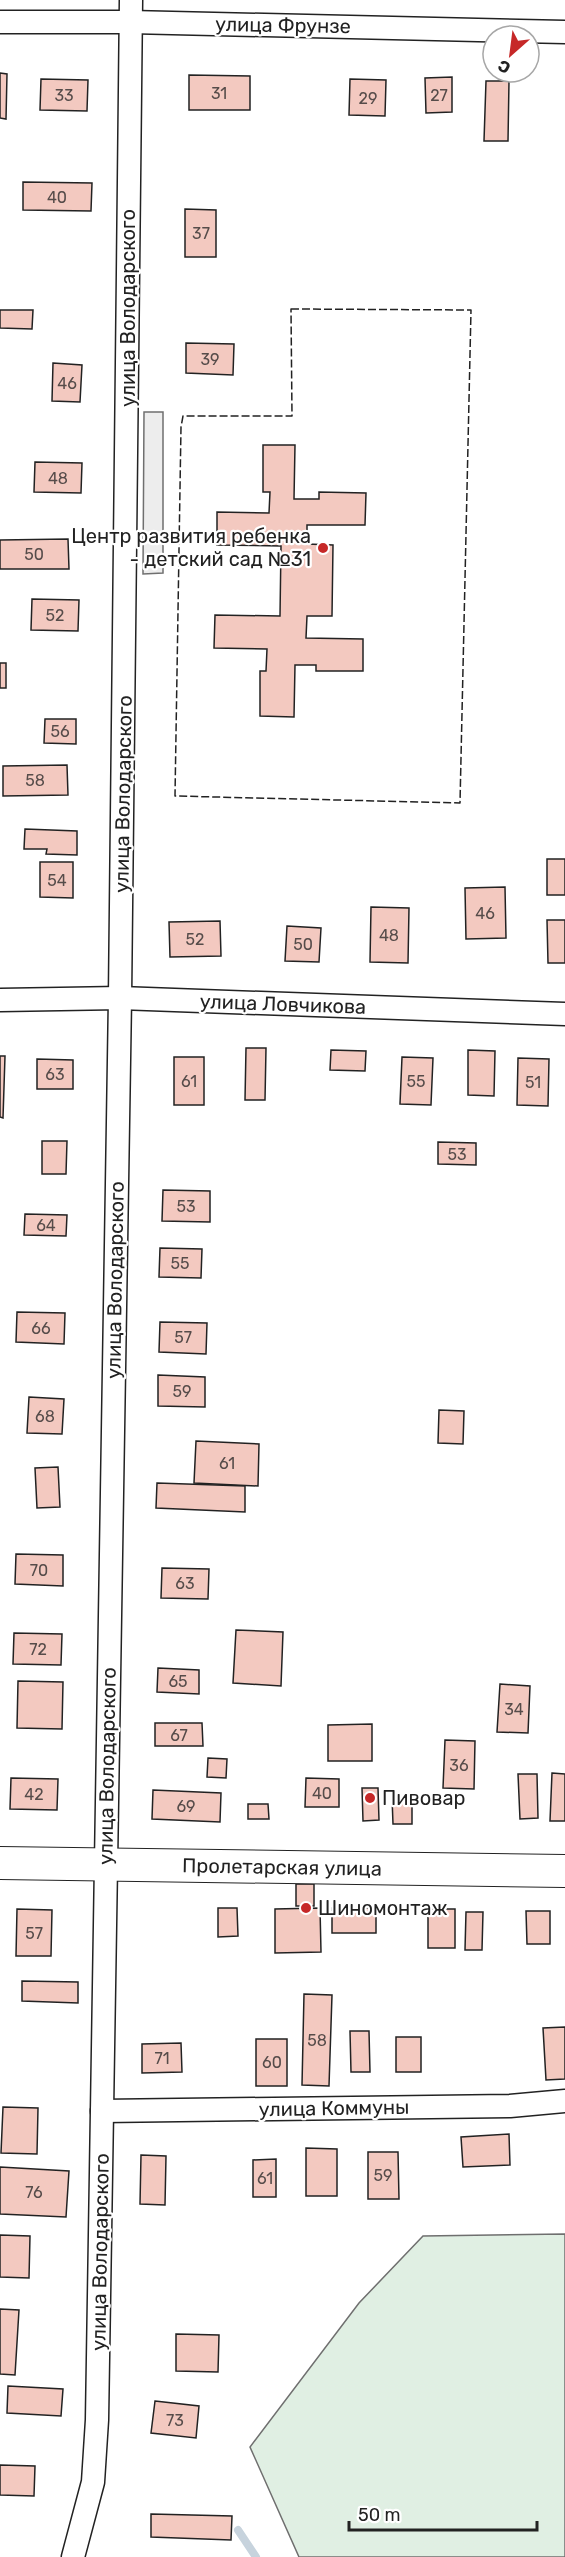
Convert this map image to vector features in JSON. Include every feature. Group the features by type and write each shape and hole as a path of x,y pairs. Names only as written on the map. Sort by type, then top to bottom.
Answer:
{"street":[{"name":"улица Фрунзе","path":"0,21 131,11 565,32"},
{"name":"улица Володарского","path":"73,2557 93,2482 97,2420 120,998 131,11"},
{"name":"улица Ловчикова","path":"0,1000 120,998 565,1014"},
{"name":"Пролетарская улица","path":"0,1863 565,1871"},
{"name":"улица Коммуны","path":"102,2111 510,2106 565,2101"}],"green space":[{"path":"565,2234 565,2557 299,2557 250,2447 359,2303 423,2236"}],"shaded area":[{"path":"144,412 163,412 163,573 143,574"}],"building":[{"path":"0,73 7,74 6,119 0,118"},
{"path":"189,75 250,76 250,110 189,110"},
{"path":"452,77 452,112 426,113 425,78"},
{"path":"41,79 88,80 87,111 40,110"},
{"path":"350,79 386,80 385,116 349,115"},
{"path":"486,84 509,84 508,141 484,141"},
{"path":"23,182 92,183 91,211 23,210"},
{"path":"185,209 216,210 216,257 185,257"},
{"path":"0,310 33,310 32,329 0,328"},
{"path":"186,343 234,344 233,375 186,373"},
{"path":"53,363 82,365 80,402 52,401"},
{"path":"263,445 295,445 294,499 319,499 319,492 366,493 365,525 307,525 307,544 333,545 332,616 307,616 306,638 363,639 363,671 316,671 316,665 295,665 294,717 260,716 260,671 266,671 267,649 214,648 215,615 280,616 281,546 217,545 217,512 269,513 270,492 263,492"},
{"path":"35,462 82,463 81,493 34,492"},
{"path":"68,539 69,569 0,569 0,540"},
{"path":"32,599 79,600 78,631 31,630"},
{"path":"0,663 6,663 6,688 0,688"},
{"path":"45,719 76,719 76,744 44,743"},
{"path":"67,765 68,795 3,796 3,766"},
{"path":"25,829 77,831 77,855 46,854 47,849 24,849"},
{"path":"547,859 565,859 565,895 547,895"},
{"path":"40,862 73,862 73,898 40,897"},
{"path":"505,887 506,938 466,939 465,888"},
{"path":"371,907 409,908 408,963 370,962"},
{"path":"547,920 565,920 565,963 548,963"},
{"path":"220,921 221,956 170,957 169,922"},
{"path":"287,926 321,928 319,962 285,961"},
{"path":"246,1048 266,1048 265,1100 245,1100"},
{"path":"331,1050 366,1051 365,1071 330,1070"},
{"path":"468,1050 495,1051 494,1096 468,1095"},
{"path":"0,1056 5,1056 3,1118 0,1117"},
{"path":"174,1057 204,1057 204,1105 174,1105"},
{"path":"402,1057 433,1058 431,1105 400,1104"},
{"path":"518,1058 549,1059 548,1106 517,1105"},
{"path":"37,1059 73,1060 73,1089 37,1089"},
{"path":"42,1141 67,1141 66,1174 42,1174"},
{"path":"438,1142 476,1143 476,1165 438,1164"},
{"path":"163,1190 210,1191 210,1222 162,1221"},
{"path":"25,1214 67,1215 66,1236 24,1235"},
{"path":"160,1248 202,1249 201,1278 159,1277"},
{"path":"17,1312 65,1313 64,1344 16,1342"},
{"path":"160,1322 207,1323 206,1354 159,1352"},
{"path":"158,1375 205,1377 205,1407 158,1406"},
{"path":"29,1397 64,1399 62,1434 27,1433"},
{"path":"439,1410 464,1411 463,1444 438,1443"},
{"path":"196,1441 259,1444 258,1486 194,1483"},
{"path":"58,1467 60,1507 37,1508 35,1468"},
{"path":"157,1483 245,1486 245,1512 156,1508"},
{"path":"16,1554 63,1555 63,1586 15,1584"},
{"path":"162,1568 209,1569 208,1599 161,1598"},
{"path":"236,1630 283,1632 281,1686 233,1683"},
{"path":"14,1633 62,1634 61,1665 13,1664"},
{"path":"158,1668 199,1670 199,1694 157,1692"},
{"path":"18,1681 63,1682 62,1729 17,1728"},
{"path":"500,1684 530,1686 528,1733 497,1732"},
{"path":"155,1723 202,1723 203,1746 155,1746"},
{"path":"372,1724 372,1761 328,1761 328,1725"},
{"path":"445,1740 475,1741 474,1789 443,1788"},
{"path":"208,1758 227,1759 226,1778 207,1777"},
{"path":"552,1773 565,1774 565,1821 550,1821"},
{"path":"518,1774 537,1774 538,1818 520,1819"},
{"path":"11,1778 58,1779 57,1810 10,1809"},
{"path":"306,1778 339,1779 339,1807 305,1807"},
{"path":"362,1788 378,1788 379,1820 363,1821"},
{"path":"153,1790 221,1793 220,1822 152,1819"},
{"path":"392,1797 412,1797 412,1824 393,1824"},
{"path":"248,1804 268,1804 269,1819 248,1819"},
{"path":"296,1884 314,1884 314,1906 296,1906"},
{"path":"218,1908 237,1908 238,1936 218,1937"},
{"path":"320,1908 321,1952 275,1953 275,1909"},
{"path":"332,1908 376,1908 376,1933 332,1933"},
{"path":"17,1909 52,1910 51,1956 16,1956"},
{"path":"428,1909 455,1909 455,1948 428,1948"},
{"path":"526,1911 550,1911 550,1944 527,1944"},
{"path":"466,1912 483,1912 482,1950 465,1950"},
{"path":"22,1981 78,1982 78,2003 22,2001"},
{"path":"304,1994 332,1995 329,2086 302,2085"},
{"path":"565,2027 565,2079 546,2080 543,2028"},
{"path":"350,2031 369,2031 370,2072 351,2072"},
{"path":"396,2037 421,2037 421,2072 396,2072"},
{"path":"256,2039 287,2039 287,2086 256,2086"},
{"path":"181,2043 182,2072 142,2073 142,2044"},
{"path":"3,2107 38,2108 37,2154 1,2153"},
{"path":"509,2134 510,2165 463,2167 461,2137"},
{"path":"306,2148 337,2149 337,2196 306,2196"},
{"path":"368,2152 398,2152 399,2199 368,2199"},
{"path":"141,2155 166,2156 165,2205 140,2204"},
{"path":"276,2159 276,2197 253,2197 253,2160"},
{"path":"0,2167 69,2171 66,2217 0,2214"},
{"path":"0,2235 30,2236 29,2278 0,2277"},
{"path":"0,2309 19,2310 15,2375 0,2374"},
{"path":"176,2334 219,2335 218,2372 176,2371"},
{"path":"8,2386 63,2389 61,2416 7,2413"},
{"path":"155,2401 199,2406 196,2438 151,2433"},
{"path":"0,2465 35,2466 34,2496 0,2495"},
{"path":"151,2514 232,2516 231,2540 151,2537"}],"waterway":[{"path":"238,2530 256,2557"}],"fence":[{"path":"291,309 471,310 460,803 175,796 183,416 292,416 291,309"}],"place":[{"name":"Центр развития ребенка - детский сад №31","path":"323,548"},
{"name":"Пивовар","path":"370,1798"},
{"name":"Шиномонтаж","path":"306,1908"}]}
